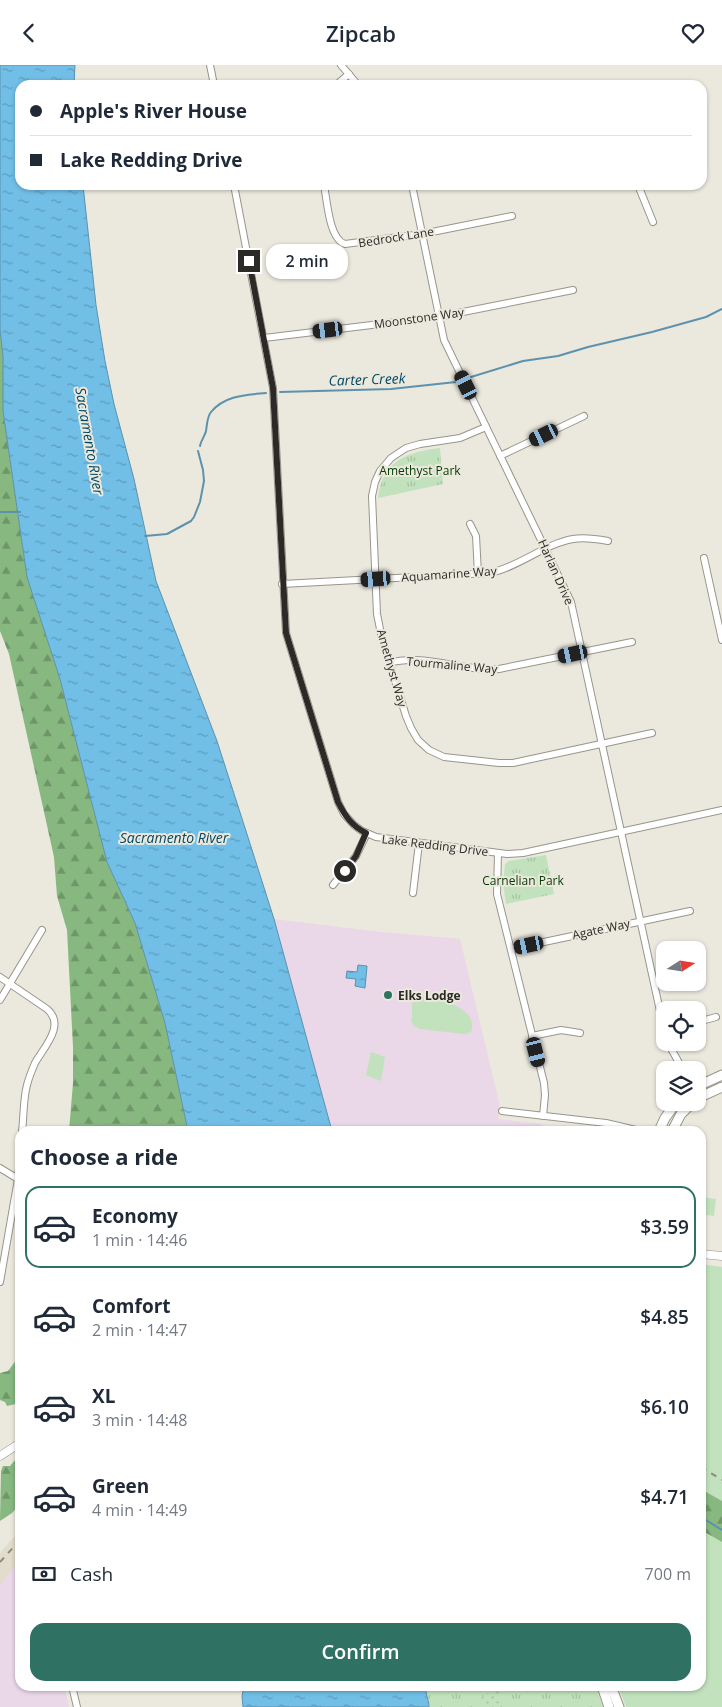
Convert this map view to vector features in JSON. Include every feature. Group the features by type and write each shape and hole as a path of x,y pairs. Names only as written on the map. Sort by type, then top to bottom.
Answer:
{"main road":[{"path":"706,1082 722,1075"},
{"path":"706,1094 722,1087"},
{"path":"661,1126 670,1111"},
{"path":"675,1126 684,1111"},
{"path":"604,1691 609,1707"},
{"path":"613,1691 619,1707"}],"street":[{"path":"210,65 213,80"},
{"path":"342,65 354,80"},
{"path":"342,80 349,74"},
{"name":"Lake Redding Drive","path":"235,190 273,388 282,584 287,637 338,802 350,821 357,828 380,838 498,853 523,853 722,810"},
{"name":"Bedrock Lane","path":"325,190 333,232 341,243 351,244 422,234 512,216"},
{"name":"Harlan Drive","path":"413,190 444,340 571,602 658,1001"},
{"path":"640,190 653,222"},
{"name":"Moonstone Way","path":"264,338 438,317 573,290"},
{"path":"500,456 584,416"},
{"name":"Amethyst Way","path":"486,427 460,438 406,448 394,455 380,471 375,482 372,496 378,621 410,728 422,745 440,755 460,759 509,763 652,733"},
{"path":"470,523 476,536 478,574"},
{"name":"Aquamarine Way","path":"282,584 478,574 499,571 546,549 576,538 608,541"},
{"path":"704,558 722,640"},
{"name":"Tourmaline Way","path":"389,663 401,660 419,661 491,670 632,641"},
{"path":"333,885 356,856 366,833"},
{"path":"413,893 419,843"},
{"path":"498,853 496,889 544,1083 543,1116"},
{"name":"Agate Way","path":"511,949 690,911"},
{"path":"0,1000 42,930"},
{"path":"0,977 47,1009 55,1021 52,1035 36,1063 26,1086 22,1126"},
{"path":"706,1020 716,1017"},
{"path":"532,1036 561,1030 580,1033"},
{"path":"502,1111 619,1126"},
{"path":"0,1168 15,1177"},
{"path":"0,1282 15,1196"},
{"path":"706,1255 722,1257"},
{"path":"0,1456 15,1446"},
{"path":"73,1691 77,1707"}],"shaded area":[{"path":"274,919 460,939 499,1102 498,1119 542,1124 542,1126 331,1126"},
{"path":"15,1536 15,1567 0,1584 0,1553"},
{"path":"15,1567 15,1691 65,1691 69,1707 0,1707 0,1584"}],"green space":[{"path":"0,329 3,357 3,411 27,577 60,679 107,862 135,923 165,1023 187,1126 69,1126 73,1083 73,1047 67,930 57,896 54,857 9,654 0,631"},
{"name":"Amethyst Park","path":"440,448 443,484 378,498 380,485 385,475 398,460 417,452"},
{"name":"Carnelian Park","path":"546,855 554,894 506,904 503,884 505,864 509,861"},
{"path":"424,996 446,1002 461,1009 471,1020 471,1031 464,1034 420,1029 414,1026 410,1019 412,1019 412,1003"},
{"path":"371,1052 385,1057 381,1081 366,1075"},
{"path":"706,1198 716,1199 714,1216 706,1215"},
{"path":"706,1265 722,1267 722,1501 706,1492"},
{"path":"15,1362 15,1404 7,1406 5,1402 0,1400 0,1373 8,1371"},
{"path":"15,1460 15,1510 0,1521 1,1471 3,1466 10,1466"},
{"path":"706,1492 722,1501 722,1542 706,1533"},
{"path":"706,1533 722,1542 722,1707 626,1707 620,1691 706,1691"},
{"path":"498,1691 501,1703 493,1704 493,1707 484,1707 483,1701 480,1699 487,1693"},
{"path":"598,1691 603,1707 429,1707 426,1692"}],"water":[{"name":"Sacramento River","path":"0,65 75,65 74,80 15,80 15,190 84,190 96,305 105,361 114,404 134,479 156,581 217,741 246,831 274,919 331,1126 187,1126 165,1023 135,923 107,862 60,679 27,577 3,411 3,357 0,329"},
{"path":"358,965 367,966 365,988 355,986 356,979 346,978 347,971 357,972"},
{"path":"243,1691 426,1691 429,1707 243,1707"}],"waterway":[{"path":"471,377 523,361 558,356 652,332 706,317 722,309"},
{"name":"Carter Creek","path":"280,392 391,389 456,382"},
{"name":"Carter Creek","path":"200,446 209,416 217,406 236,397 266,393"},
{"name":"Carter Creek","path":"145,536 167,534 191,521 194,517 200,502 204,481 198,451"},
{"path":"0,512 20,512"},
{"path":"706,1520 722,1530"}],"railway":[{"path":"706,1470 722,1480"},
{"path":"0,1562 15,1546"}],"place":[{"name":"Elks Lodge","path":"388,995"}],"route":[{"path":"249,261 273,388 286,633 338,802 350,821 366,833 356,856 345,871"}]}
